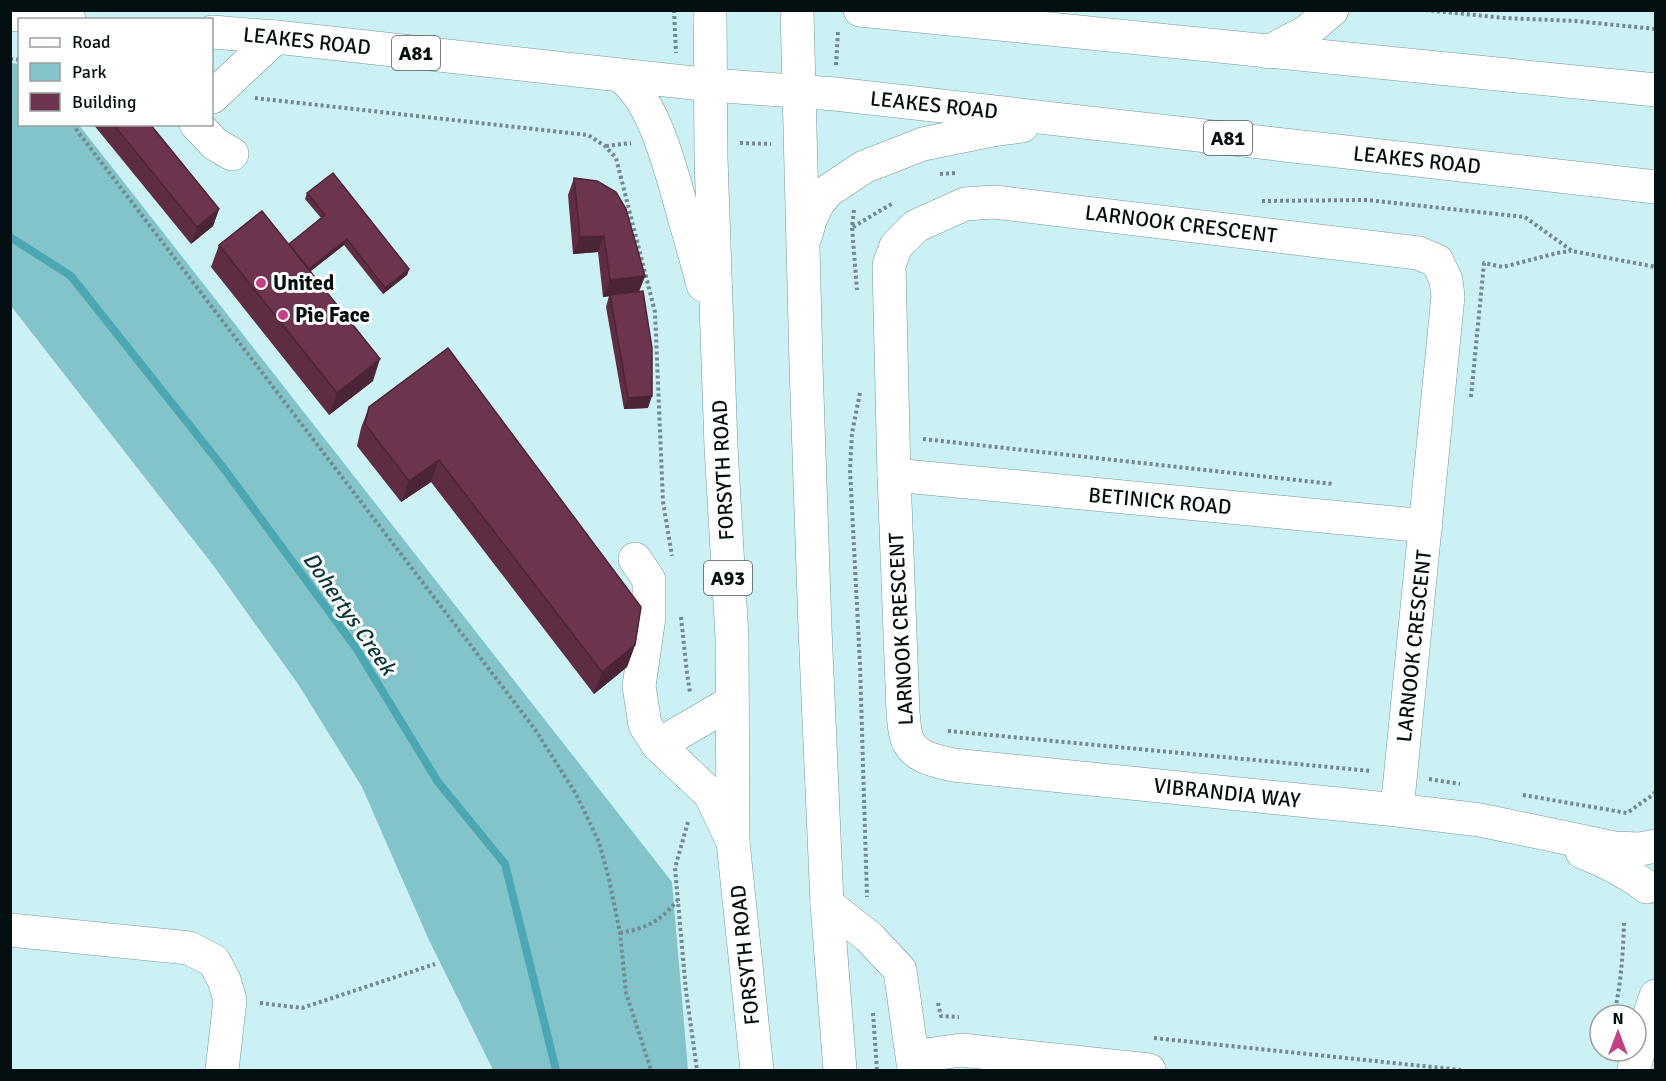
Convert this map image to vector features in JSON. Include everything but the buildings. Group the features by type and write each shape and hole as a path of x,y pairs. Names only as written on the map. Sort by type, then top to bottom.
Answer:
{"main road":[{"name":"A93","path":"710,10 711,85"},
{"path":"797,10 815,628 827,904 840,1071"},
{"path":"860,10 912,13 1268,52 1656,90"},
{"path":"1268,52 1306,32 1332,10"},
{"path":"10,14 49,18"},
{"name":"LEAKES ROAD","path":"213,32 276,37 620,76 800,91 1656,187"},
{"path":"216,93 276,37"},
{"path":"620,76 641,98 660,140 672,174 717,337"},
{"name":"FORSYTH ROAD","path":"711,85 711,158 721,447 732,637 733,842 757,1071"},
{"path":"804,247 810,220 818,203 828,191 864,167 923,144 992,130 1066,120"},
{"path":"198,126 215,144 232,154"},
{"name":"LARNOOK CRESCENT","path":"917,753 907,740 903,712 889,265 896,246 916,226 965,204 994,202 1418,253 1437,261 1446,280 1448,296 1397,810"},
{"name":"BETINICK ROAD","path":"894,475 1426,526"},
{"path":"635,559 649,580 649,617 639,686 645,725 658,745 710,794 733,842"},
{"path":"658,745 732,702"},
{"name":"VIBRANDIA WAY","path":"917,753 932,760 953,765 1480,820 1614,848 1640,849 1656,846"},
{"name":"VIBRANDIA WAY","path":"1537,833 1611,864 1635,878 1651,895"},
{"path":"1651,895 1645,876 1646,865 1656,846"},
{"path":"827,904 868,937 900,970 914,1064 961,1050 1149,1071"},
{"path":"10,930 189,948 214,961 224,980 230,1000 222,1071"},
{"path":"1634,1071 1640,1043 1656,996"}],"path":[{"path":"1425,10 1656,29"},
{"path":"216,93 588,135 605,146"},
{"path":"74,126 534,728 576,794 599,842 620,933 626,993 651,1071"},
{"path":"854,207 852,227 857,294"},
{"path":"1481,302 1484,263 1503,267 1572,251"},
{"path":"861,386 852,433 850,470 860,664 868,937"},
{"path":"915,438 1338,484"},
{"path":"1369,771 1465,785"},
{"path":"1523,795 1627,813 1654,794 1656,789"},
{"path":"867,896 876,904"},
{"path":"620,933 639,930 655,923 678,901"},
{"path":"1617,1003 1623,957 1624,923"},
{"path":"936,993 940,1016 964,1018"},
{"path":"872,1002 877,1071"},
{"path":"1154,1038 1461,1071"}],"green space":[{"path":"11,63 18,64 18,126 80,126 672,882 688,1070 493,1070 428,938 362,787 298,684 213,565 11,306"}],"waterway":[{"name":"Dohertys Creek","path":"10,237 71,276 225,470 356,648 438,782 505,864 556,1070"}],"place":[{"name":"United","path":"261,283"},
{"name":"Pie Face","path":"283,315"}]}
